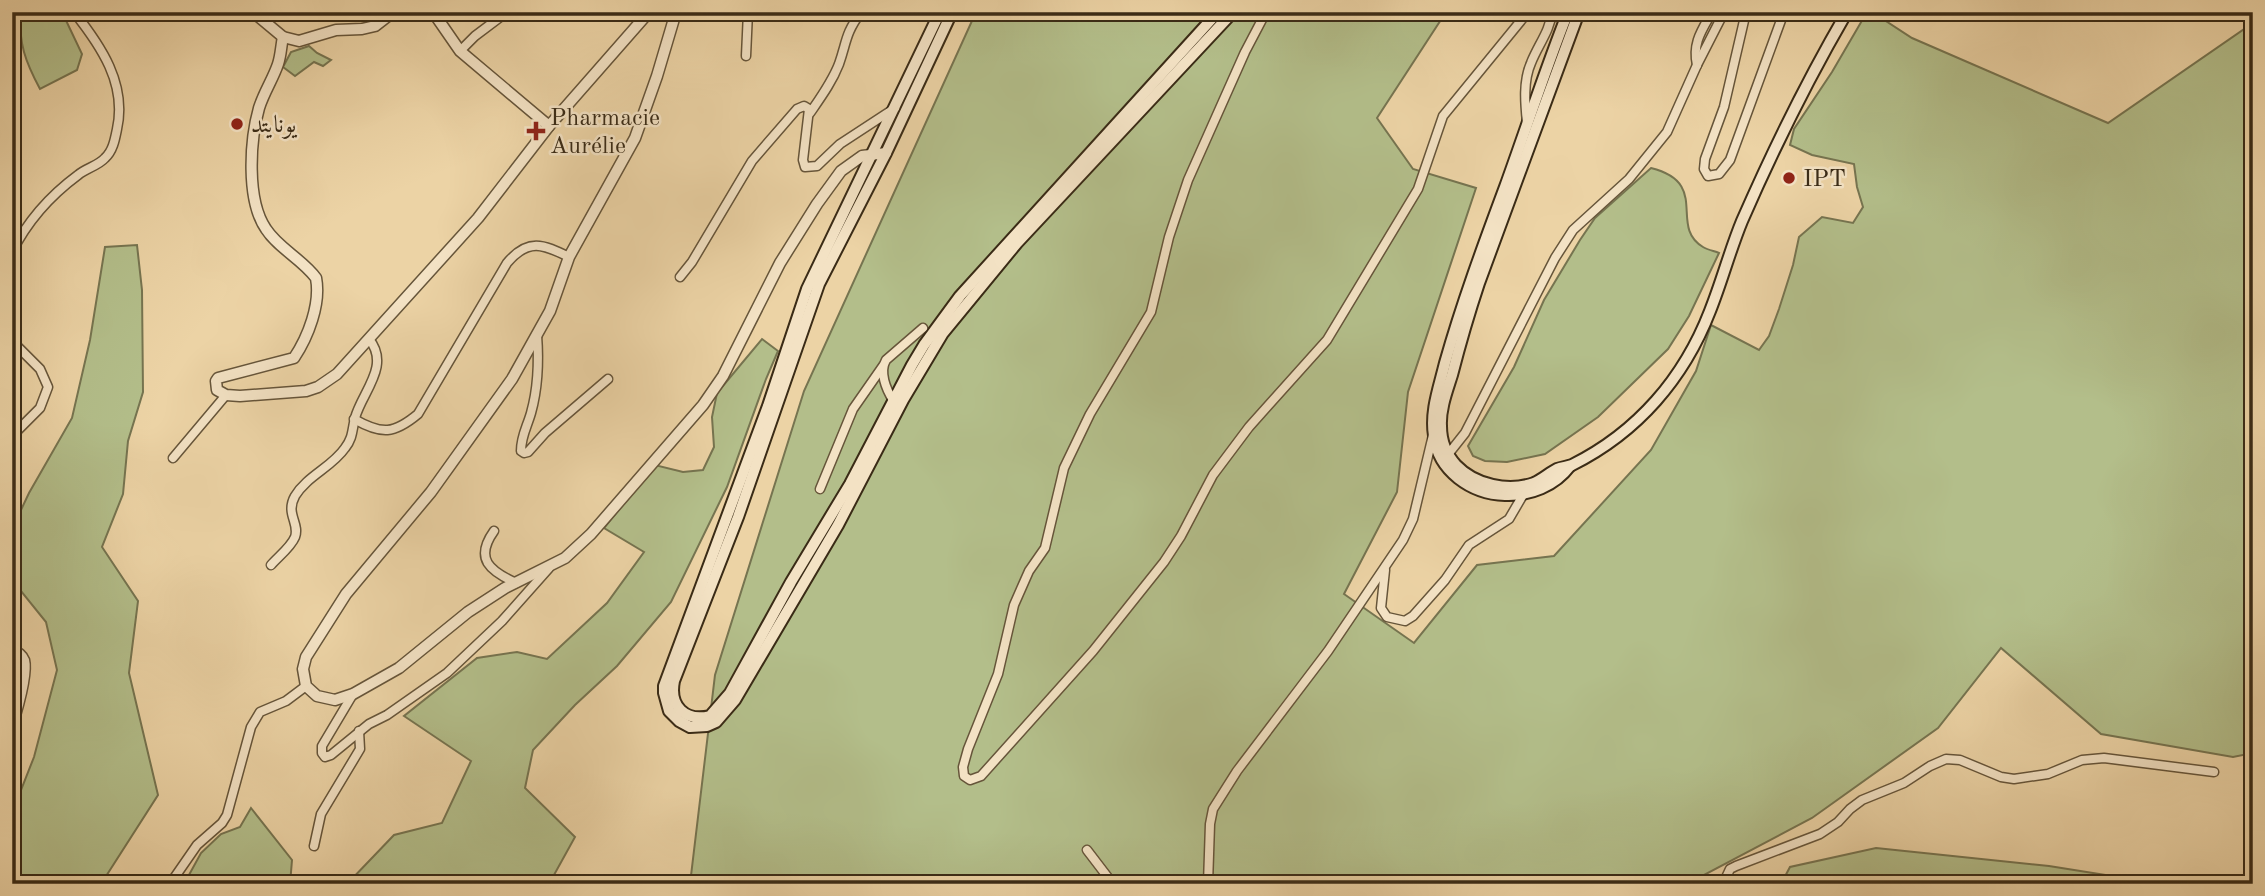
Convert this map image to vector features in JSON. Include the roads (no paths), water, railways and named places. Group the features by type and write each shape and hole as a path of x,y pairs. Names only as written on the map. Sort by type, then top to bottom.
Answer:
{"main road":[{"path":"940,12 807,289 763,419 677,649 668,693 669,711 679,721 707,726 716,722 735,700 838,525 903,400 943,332 1017,243 1233,12"},
{"path":"668,693 738,517 815,295 952,12"},
{"path":"692,722 710,716 730,693 791,582 850,484 918,355 960,296 1218,12"},
{"path":"1568,12 1456,321 1436,397 1433,435 1456,477 1479,491 1523,495 1562,477 1570,466"},
{"path":"1579,12 1466,322 1446,394 1441,427 1445,458 1470,476 1504,487 1531,484 1556,470 1570,466 1629,428 1652,406 1679,373 1695,347 1760,180 1847,12"}],"street":[{"path":"12,252 41,210 77,175 105,158 114,142 120,106 119,90 113,72 97,43 74,12"},
{"path":"253,12 283,37 299,41 336,30 375,26 393,12"},
{"path":"433,12 460,51 549,126"},
{"path":"460,51 507,12"},
{"path":"283,37 278,65 258,111 252,181 259,216 266,230 299,258 316,278 317,301 304,342 294,358 218,378 217,390 226,395 240,397 318,387 337,374 478,218 549,126 649,12"},
{"path":"676,12 635,138 569,257 550,311 512,379 432,492 340,603 306,657 303,669 306,686 317,696 335,700 353,694 399,668 468,612 565,558 591,534 703,405 723,376 780,263 817,204 846,166 862,156 886,153"},
{"path":"746,56 748,12"},
{"path":"862,12 849,29 830,84 810,113 803,160 805,167 817,166 864,126 910,101"},
{"path":"1266,12 1245,52 1180,201 1151,312 1090,414 1064,468 1045,548 1029,571 1014,605 998,674 968,749 963,767 964,776 970,780 981,776 1093,652 1164,562 1213,475 1249,427 1327,340 1418,189 1443,116 1528,12"},
{"path":"1531,138 1527,125 1526,82 1529,65 1548,29 1552,12"},
{"path":"1697,65 1694,50 1696,41 1712,12"},
{"path":"1445,458 1465,433 1573,230 1629,179 1667,132 1697,65 1726,12"},
{"path":"1746,12 1724,107 1705,159 1704,169 1708,176 1719,174 1730,160 1784,12"},
{"path":"680,277 692,262 752,161 797,109 807,107 810,113"},
{"path":"354,419 369,428 395,430 418,414 516,251 538,245 569,257"},
{"path":"820,489 853,410 886,360 923,328"},
{"path":"537,335 539,361 532,410 521,443 521,451 524,453 528,453 545,433 608,379"},
{"path":"271,565 296,535 296,527 290,514 295,496 344,450 353,435 354,419 376,372 377,355 369,339"},
{"path":"12,341 40,369 48,387 40,408 12,436"},
{"path":"883,366 887,389 893,400"},
{"path":"173,458 226,395"},
{"path":"1208,884 1213,809 1244,761 1385,570 1403,540 1413,519 1433,435"},
{"path":"1385,570 1381,608 1388,617 1405,621 1413,616 1445,580 1469,545 1509,519 1523,495"},
{"path":"494,531 485,545 487,565 516,583"},
{"path":"353,694 328,732 322,753 328,757 359,732 447,673 502,621 549,568"},
{"path":"12,648 21,654 25,663 24,681 12,729"},
{"path":"170,884 197,845 227,815 251,727 260,712 286,701 306,686"},
{"path":"314,846 321,814 360,749 359,732"},
{"path":"1723,884 1730,869 1820,834 1838,822 1861,800 1904,783 1940,761 1960,760 2001,777 2014,779 2048,774 2082,760 2104,758 2214,772"},
{"path":"1087,850 1113,884"}],"place":[{"name":"يونايتد","path":"237,124"},
{"name":"Pharmacie Aurélie","path":"536,131"},
{"name":"IPT","path":"1789,178"}]}
